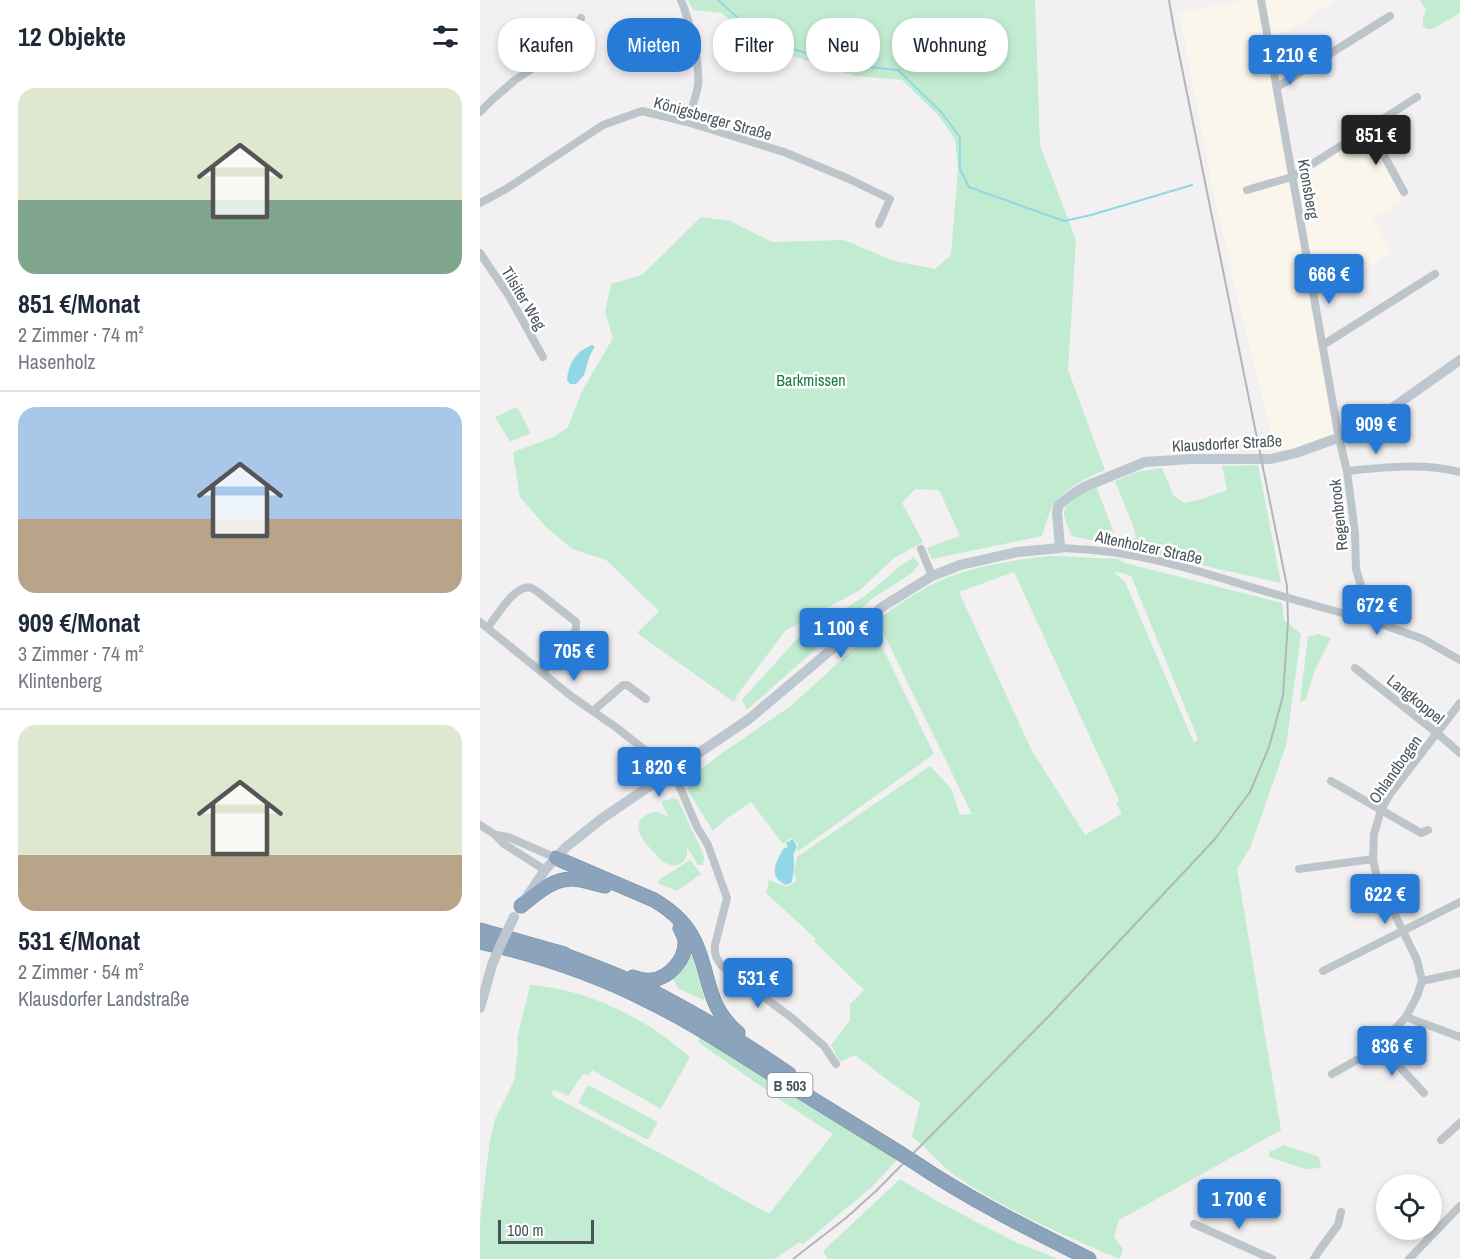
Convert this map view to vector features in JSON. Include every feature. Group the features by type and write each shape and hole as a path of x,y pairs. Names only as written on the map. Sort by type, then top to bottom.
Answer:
{"highway":[{"path":"556,858 563,872 571,879"},
{"path":"556,858 654,900 676,915 694,940 713,999 728,1024 761,1055"},
{"path":"517,912 541,890 554,882 571,879 634,892"},
{"path":"557,952 639,980 653,980 667,974 676,966 683,953 685,941 676,915"},
{"name":"B 503","path":"480,930 557,952 624,978 667,999 761,1055 909,1158"},
{"name":"B 503","path":"480,942 551,961 648,1000 727,1046 973,1199 1089,1259"}],"street":[{"path":"681,0 687,14 693,42 698,85 687,122"},
{"name":"Kronsberg","path":"1261,0 1339,438"},
{"path":"1277,87 1390,16"},
{"path":"480,112 527,72"},
{"path":"1247,190 1292,177 1418,97"},
{"name":"Königsberger Straße","path":"480,203 520,180 603,125 642,111 687,122 784,152 849,179 890,199 879,224"},
{"path":"1369,128 1404,192"},
{"name":"Tilsiter Weg","path":"480,253 509,296 543,357"},
{"path":"1323,345 1436,274"},
{"name":"Klausdorfer Straße","path":"1059,548 1057,512 1059,505 1084,487 1145,462 1191,459 1270,459 1296,453 1354,432 1460,360"},
{"name":"Regenbrook","path":"1339,438 1347,471 1355,533 1356,569 1362,589"},
{"path":"1347,471 1395,466 1459,469"},
{"name":"Altenholzer Straße","path":"480,1008 492,965 517,912 545,870 566,847 604,817 748,719 882,607 932,576 960,565 1018,552 1059,548 1125,554 1166,563 1378,622 1423,639 1460,660"},
{"path":"921,549 932,576"},
{"path":"488,627 512,597 526,587 538,592 576,622 573,635 543,672"},
{"path":"480,622 571,696 648,753 670,773 679,785 697,827 708,845 727,898 715,945 714,952 717,959 723,967 792,1018 825,1046 836,1064"},
{"name":"Langkoppel","path":"1355,668 1460,753"},
{"path":"593,711 623,685 627,685 646,699"},
{"name":"Ohlandbogen","path":"1422,981 1417,960 1377,878 1373,858 1374,834 1381,810 1390,794 1460,703"},
{"path":"1331,781 1421,833 1428,830"},
{"path":"480,825 545,870"},
{"path":"494,834 508,837 556,858"},
{"path":"1299,869 1373,858"},
{"path":"1323,971 1460,902"},
{"path":"1332,1074 1379,1045 1406,1017 1422,981 1460,973"},
{"path":"1406,1017 1460,1037"},
{"path":"1379,1045 1424,1093"},
{"path":"1441,1140 1460,1122"},
{"path":"1408,1259 1460,1206"},
{"path":"1314,1259 1338,1225 1341,1212"},
{"path":"1194,1224 1272,1259"}],"shaded area":[{"path":"1250,0 1335,0 1266,46 1288,185 1360,139 1370,140 1403,200 1372,219 1392,252 1312,303 1333,433 1329,439 1277,454 1213,192 1182,27 1176,13"}],"green space":[{"name":"Barkmissen","path":"688,0 1035,0 1040,145 1076,240 1068,370 1105,470 1064,493 1050,512 1042,536 932,559 927,548 960,536 939,490 915,489 902,503 923,542 894,558 860,590 786,630 734,702 637,633 659,611 606,560 572,549 545,526 520,497 513,452 554,437 568,427 582,391 613,338 605,312 611,284 642,275 701,217 730,221 772,242 844,240 894,261 935,269 951,255 958,169 955,139 939,116 902,80 856,76 843,72 880,72 880,18 806,18 806,60 794,56 794,18 727,18 722,13 693,10"},
{"path":"1420,0 1460,0 1460,13 1433,29 1427,29 1423,26 1426,10"},
{"path":"517,407 531,433 510,442 495,417"},
{"path":"1258,465 1281,583 1072,536 1065,519 1064,513 1067,505 1096,486 1116,538 1136,538 1115,481 1136,472 1162,468 1174,496 1185,503 1227,490 1222,466"},
{"path":"1053,556 1118,559 1125,563 1282,603 1284,620 1301,634 1286,746 1250,848 1237,869 1281,1130 1119,1220 1114,1237 1123,1249 1120,1259 1055,1231 992,1199 953,1174 912,1137 920,1103 855,1055 840,1062 831,1045 850,1020 850,1004 864,990 814,941 816,939 766,893 769,880 787,887 796,881 794,871 797,857 930,766 951,788 960,815 972,814 877,620 918,592 957,574 984,566","holes":["1014,572 1119,800 1116,803 1122,814 1085,835 1031,749 959,592","1114,572 1131,576 1198,739 1194,743 1125,582"]},
{"path":"914,557 919,564 912,573 873,598 747,710 742,700 796,640 865,596"},
{"path":"874,630 934,754 797,852 798,845 794,839 791,838 783,844 751,802 713,831 687,789 692,776 792,705"},
{"path":"1318,634 1331,638 1314,672 1306,699 1300,703 1308,637"},
{"path":"672,798 679,802 704,856 703,865 698,865 687,847 683,862 677,865 666,863 642,838 638,828 642,818 654,812 669,818 661,802"},
{"path":"690,860 701,874 677,891 657,883 659,880"},
{"path":"690,947 705,1001 678,988 672,978"},
{"path":"530,985 564,990 612,1007 656,1031 690,1057 661,1109 592,1070 589,1075 582,1075 568,1096 555,1090 552,1092 553,1096 769,1214 833,1134 698,1042 701,1036 843,1122 897,1160 872,1187 802,1245 800,1242 774,1259 480,1259 480,1222 490,1141 495,1119 514,1081 517,1039"},
{"path":"588,1085 658,1122 648,1140 578,1103"},
{"path":"1284,1145 1319,1157 1321,1168 1305,1169 1269,1157 1269,1152"},
{"path":"900,1179 1011,1240 1058,1259 828,1259 823,1251"}],"water":[{"path":"592,345 594,348 584,375 576,384 570,384 567,380 571,363 577,354"},
{"path":"793,839 797,847 793,855 793,874 791,883 786,885 777,878 775,869 783,849 788,847 786,843"}],"waterway":[{"path":"718,0 747,26 774,43 841,64 898,70 941,112 960,137 960,169 969,187 1064,221 1192,185"}],"railway":[{"path":"793,1259 846,1218 876,1191 1048,1017 1215,839 1250,792 1269,747 1283,696 1288,622 1287,586 1169,0"}]}
